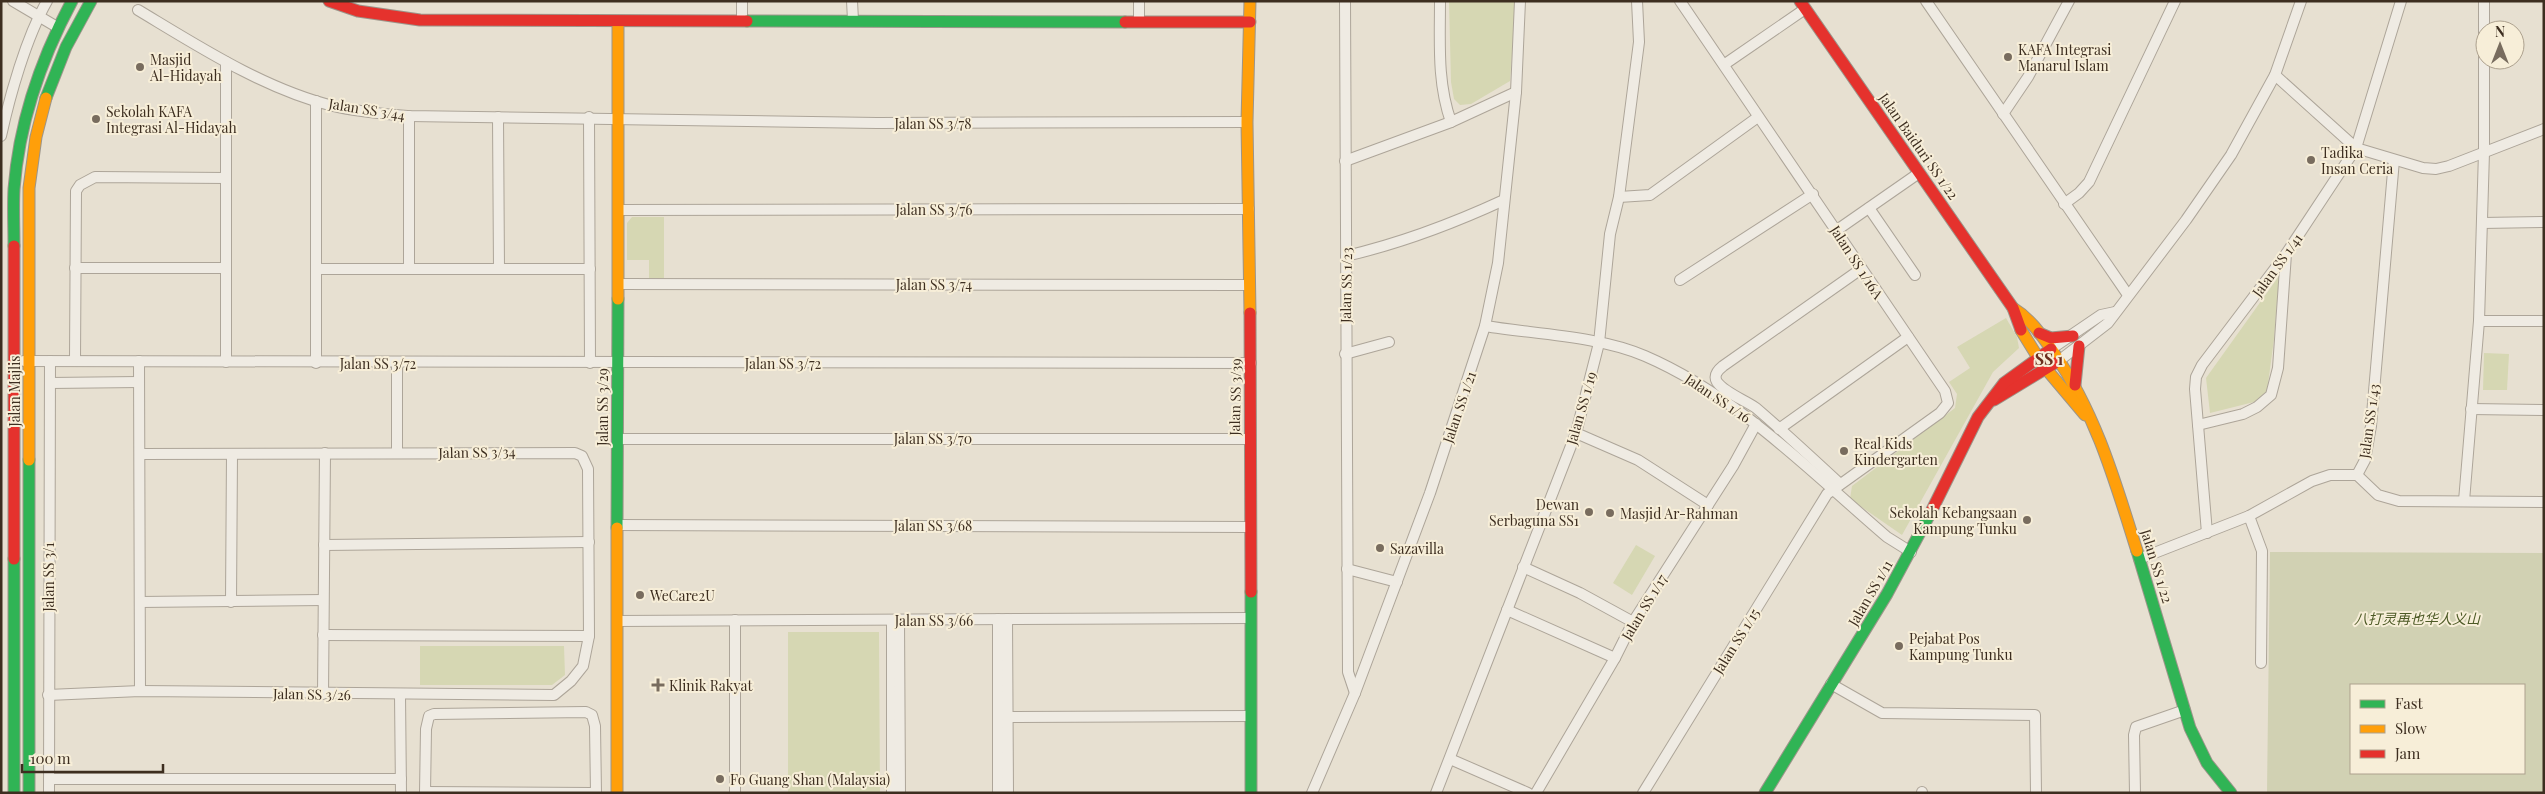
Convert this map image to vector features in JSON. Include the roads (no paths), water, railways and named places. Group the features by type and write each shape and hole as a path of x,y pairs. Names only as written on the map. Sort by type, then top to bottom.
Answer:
{"street":[{"path":"13,1 57,27"},
{"path":"1,136 4,107 39,16 48,1"},
{"name":"Jalan Majlis","path":"14,793 14,216 18,154 29,102 44,57 57,27 72,1"},
{"name":"Jalan Majlis","path":"29,793 28,251 32,158 42,105 57,64 91,1"},
{"path":"329,1 358,11 420,20 618,22 1139,20 1250,22"},
{"path":"742,1 742,21"},
{"path":"852,1 853,20"},
{"path":"1139,1 1139,20"},
{"name":"Jalan SS 3/39","path":"1250,1 1248,122 1251,363 1249,527 1251,793"},
{"name":"Jalan SS 1/23","path":"1345,1 1345,354 1348,672 1355,694"},
{"path":"1440,1 1439,76 1444,103 1451,122"},
{"name":"Jalan SS 1/21","path":"1312,793 1355,694 1430,493 1485,326 1498,262 1516,92 1520,1"},
{"name":"Jalan SS 1/19","path":"1436,793 1576,433 1599,343 1610,234 1619,197 1639,42 1637,1"},
{"name":"Jalan SS 1/16A","path":"1680,1 1758,117 1813,194 1861,269 1948,397 1948,403 1940,413 1836,487"},
{"path":"1926,1 2128,295"},
{"path":"2003,114 2028,77 2069,1"},
{"path":"2064,204 2079,193 2089,182 2176,1"},
{"path":"2060,360 2101,316 2115,312 2186,220 2231,155 2275,75 2301,1"},
{"name":"Jalan SS 1/41","path":"2207,533 2195,389 2196,377 2202,365 2286,254 2356,148 2401,1"},
{"path":"2464,501 2478,321 2482,223 2484,1"},
{"path":"1724,64 1803,5"},
{"name":"Jalan Baiduri SS 1/22","path":"1803,5 2013,308"},
{"name":"Jalan SS 3/44","path":"138,10 226,62 316,101 366,112 409,116 618,118"},
{"name":"Jalan SS 3/29","path":"617,793 618,22"},
{"path":"226,62 226,362"},
{"path":"2275,75 2356,148 2394,160 2436,169 2544,128"},
{"path":"1345,160 1451,122 1516,92"},
{"path":"316,101 316,363"},
{"path":"409,116 409,269"},
{"path":"498,117 499,269"},
{"path":"589,117 590,363"},
{"path":"1619,197 1650,195 1758,117"},
{"name":"Jalan SS 3/78","path":"618,118 877,123 1248,122"},
{"name":"Jalan SS 1/43","path":"2139,559 2249,516 2312,481 2330,475 2357,475 2365,460 2371,426 2394,160"},
{"path":"1837,230 1919,173"},
{"path":"75,361 76,191 80,185 95,177 226,178"},
{"path":"1680,280 1813,194"},
{"path":"1346,256 1395,244 1450,225 1504,200"},
{"path":"1869,208 1915,275"},
{"name":"Jalan SS 3/76","path":"618,210 1249,209"},
{"path":"2482,223 2544,222"},
{"path":"2198,425 2250,410 2257,407 2271,395 2278,368 2286,254"},
{"path":"75,268 226,268"},
{"path":"316,269 590,269"},
{"name":"Jalan SS 1/16","path":"1861,269 1723,366 1717,371 1715,376 1717,382 1754,407 1779,429 1887,537 1910,552"},
{"name":"Jalan SS 3/74","path":"618,284 1250,285"},
{"name":"Jalan SS 1/22","path":"2013,308 2023,313 2060,360 2075,384 2098,431 2185,710 2202,753 2215,774 2231,793"},
{"name":"Jalan SS 1/22","path":"2013,308 2015,320 2038,358 2098,431"},
{"path":"2478,321 2544,321"},
{"name":"Jalan SS 1/16","path":"1485,326 1599,343 1644,355 1698,383 1756,424 1836,487"},
{"path":"2039,333 2050,338 2076,341"},
{"path":"1779,429 1908,337"},
{"path":"2026,339 2026,353 2014,382 2038,382 2064,389"},
{"path":"2051,349 2076,341"},
{"path":"2075,384 2076,341"},
{"path":"1345,354 1389,342"},
{"name":"Jalan SS 1/11","path":"2014,382 2038,358 2051,349"},
{"name":"Jalan SS 1/11","path":"1765,793 1831,684 1854,650 1910,552 1963,444 1996,390 2047,369 2060,360"},
{"name":"Jalan SS 3/72","path":"14,361 774,364 1251,363"},
{"name":"Jalan SS 3/1","path":"49,793 50,361"},
{"path":"139,361 140,691"},
{"path":"397,363 397,453"},
{"path":"50,382 139,382"},
{"path":"2471,409 2544,410"},
{"name":"Jalan SS 1/17","path":"1536,793 1615,658 1633,622 1708,505 1756,424"},
{"path":"1576,433 1638,460 1708,505"},
{"name":"Jalan SS 3/70","path":"617,439 1250,439"},
{"path":"323,694 324,453"},
{"name":"Jalan SS 3/34","path":"140,454 575,453 582,456 588,469 589,636 583,666 571,681"},
{"path":"232,454 232,602"},
{"path":"2357,475 2378,496 2399,501 2544,502"},
{"name":"Jalan SS 1/15","path":"1642,793 1836,487"},
{"path":"2249,516 2262,551 2261,663"},
{"name":"Jalan SS 3/68","path":"617,525 1249,527"},
{"path":"324,545 589,542"},
{"path":"1523,567 1580,593 1633,622"},
{"path":"1347,569 1397,582"},
{"path":"140,602 323,600"},
{"path":"1507,610 1615,658"},
{"name":"Jalan SS 3/66","path":"617,621 1250,618"},
{"path":"1002,619 1007,717 1008,793"},
{"path":"998,793 1002,619"},
{"path":"735,620 735,793"},
{"path":"892,793 896,620"},
{"path":"896,620 900,793"},
{"path":"323,635 589,636"},
{"name":"Jalan SS 3/26","path":"48,694 140,691 323,694 554,694 571,681"},
{"path":"1831,684 1882,713 2035,715 2036,793"},
{"path":"400,694 401,793"},
{"path":"2135,793 2134,735 2136,727 2185,710"},
{"path":"592,793 424,792 426,729 429,716 434,714 586,712 592,715 595,726 596,793"},
{"path":"1007,717 1251,716"},
{"path":"1450,759 1528,793"},
{"path":"49,779 401,779"}],"place":[{"name":"KAFA Integrasi Manarul Islam","path":"2008,57"},
{"name":"Masjid Al-Hidayah","path":"140,67"},
{"name":"Sekolah KAFA Integrasi Al-Hidayah","path":"96,119"},
{"name":"Tadika Insan Ceria","path":"2311,160"},
{"name":"Real Kids Kindergarten","path":"1844,451"},
{"name":"Dewan Serbaguna SS1","path":"1589,512"},
{"name":"Masjid Ar-Rahman","path":"1610,513"},
{"name":"Sekolah Kebangsaan Kampung Tunku","path":"2027,520"},
{"name":"Sazavilla","path":"1380,548"},
{"name":"WeCare2U","path":"640,595"},
{"name":"Pejabat Pos Kampung Tunku","path":"1899,646"},
{"name":"Klinik Rakyat","path":"658,685"},
{"name":"Fo Guang Shan (Malaysia)","path":"720,779"}],"district":[{"name":"SS 1","path":"2049,358"}],"park label":[{"name":"八打灵再也华人义山","path":"2417,618"}]}
